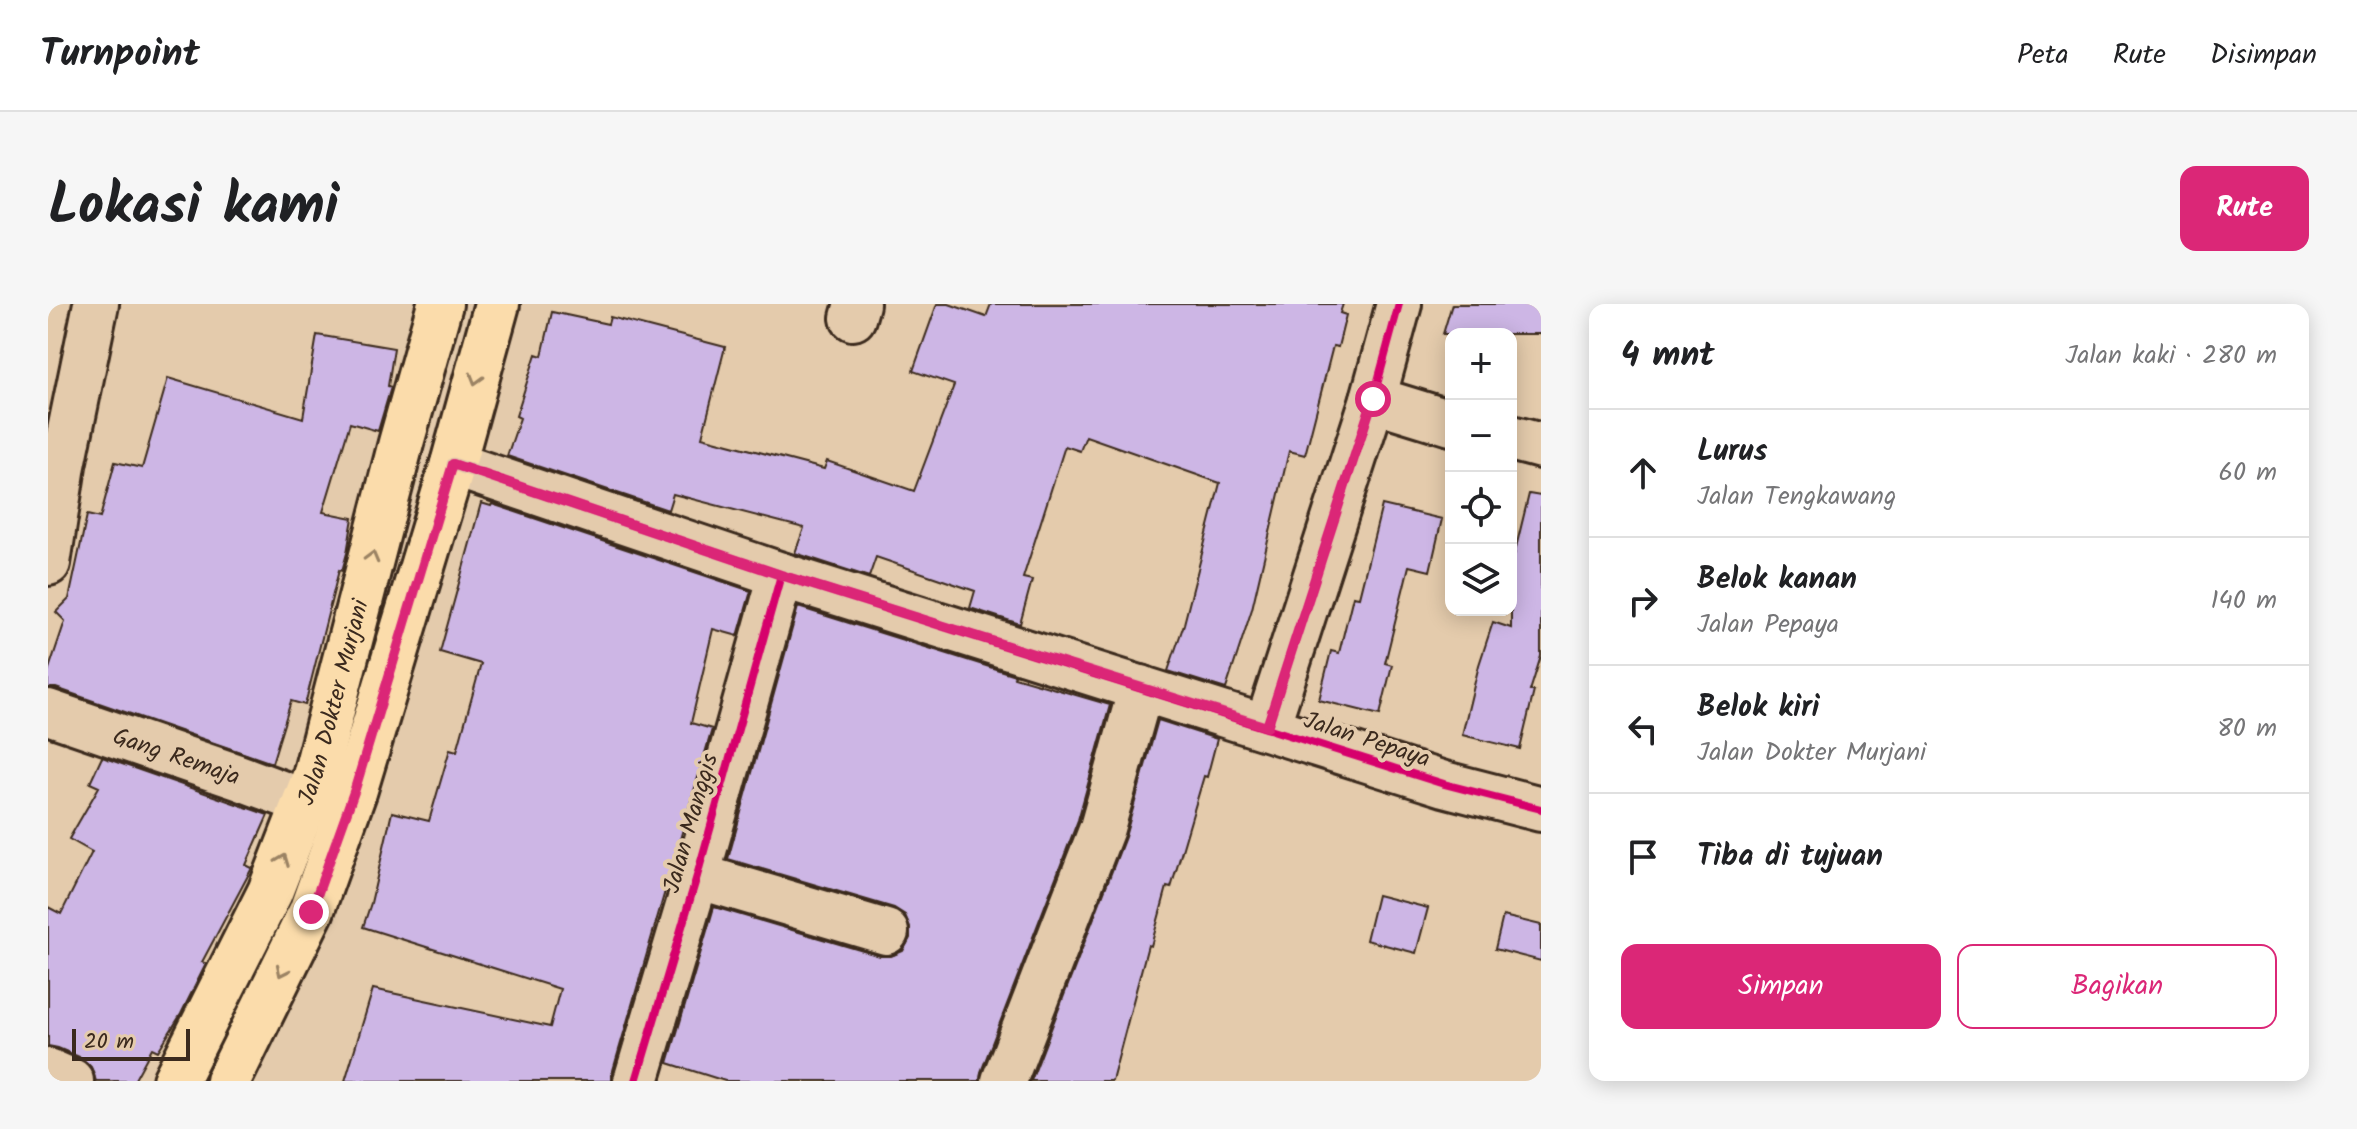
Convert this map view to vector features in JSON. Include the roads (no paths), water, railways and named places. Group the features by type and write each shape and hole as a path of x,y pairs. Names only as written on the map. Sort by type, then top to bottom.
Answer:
{"main road":[{"name":"Jalan Dokter Murjani","path":"175,1081 270,892 315,776 440,304"},
{"name":"Jalan Dokter Murjani","path":"228,1081 311,912 355,789 453,464 497,304"}],"street":[{"path":"48,563 55,462 96,304"},
{"path":"1267,727 1373,399 1399,304"},
{"path":"1373,399 1445,421"},
{"path":"1517,440 1541,446"},
{"name":"Jalan Pepaya","path":"453,464 781,575 1444,784 1541,809"},
{"name":"Jalan Manggis","path":"636,1081 781,575"},
{"path":"1004,1081 1102,828 1141,688"},
{"name":"Gang Remaja","path":"48,712 305,802"},
{"path":"697,876 886,932"},
{"path":"48,1071 71,1081"}]}
